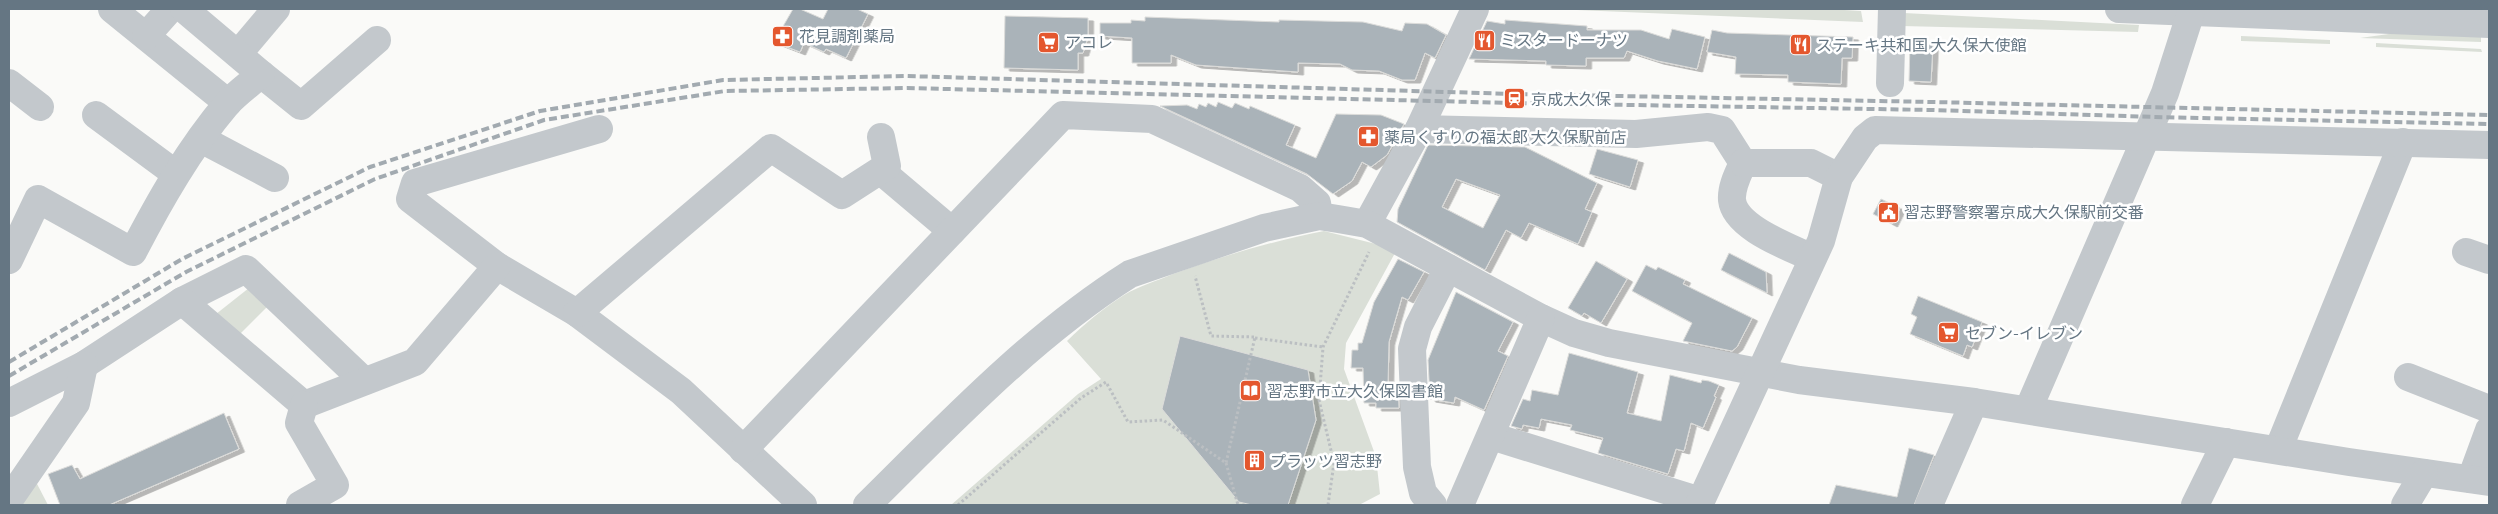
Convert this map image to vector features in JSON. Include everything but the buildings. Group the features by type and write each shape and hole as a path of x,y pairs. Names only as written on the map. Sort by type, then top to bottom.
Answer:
{"street":[{"path":"112,9 228,103"},
{"path":"146,36 170,9"},
{"path":"184,9 301,106 377,40"},
{"path":"238,54 276,9"},
{"path":"1373,228 1475,9"},
{"path":"1890,83 1892,9"},
{"path":"2119,9 2422,15 2489,24"},
{"path":"2028,410 2148,136 2165,93 2192,10"},
{"path":"9,260 38,199 133,252 176,174 201,139 228,103 261,74"},
{"path":"9,83 40,107"},
{"path":"96,115 176,174"},
{"path":"743,450 1063,115 1152,119 1300,188 1317,204 1319,216"},
{"path":"1419,129 1636,134 1708,127 1722,130 1743,163"},
{"path":"599,129 415,183 410,199 497,266 577,313 681,391 802,505"},
{"path":"1491,436 1700,503 1812,258 1830,215 1839,177 1865,138 1875,130 2489,145"},
{"path":"577,313 771,148 842,195 887,166 881,137"},
{"path":"201,139 276,178"},
{"path":"2278,450 2403,142"},
{"path":"1743,163 1811,163 1839,177"},
{"path":"1743,163 1732,189 1732,202 1738,213 1747,225 1812,258"},
{"path":"881,171 952,230"},
{"path":"867,505 973,401 1069,317 1130,274 1264,228 1319,216 1373,228 1541,318 1574,333 1609,343 1760,374 2028,410 2480,481 2489,430"},
{"path":"304,405 415,362 497,266"},
{"path":"1433,505 1423,493 1417,467 1412,349 1418,327 1448,268"},
{"path":"9,403 84,365 182,300 246,269 364,381"},
{"path":"182,300 304,405"},
{"path":"1460,505 1541,318"},
{"path":"9,500 76,402 84,365"},
{"path":"2408,377 2489,409"},
{"path":"1929,505 1974,402"},
{"path":"300,505 335,485 299,423 304,405"},
{"path":"2195,505 2226,442"},
{"path":"2405,505 2424,473"}],"path":[{"path":"1328,505 1334,462 1319,400 1324,347 1373,228"},
{"path":"1191,252 1211,336 1255,338 1324,347"},
{"path":"1238,505 1226,463 1255,338"},
{"path":"958,505 1080,398 1106,382 1128,422 1162,420 1226,463"}],"shaded area":[{"path":"1553,9 1828,9 1861,11 1863,22"},
{"path":"1904,13 2139,25 2138,32 1902,26"},
{"path":"2396,33 2481,36 2481,42 2360,38"},
{"path":"2241,36 2330,40 2330,44 2241,41"},
{"path":"2376,43 2481,49 2482,52 2376,47"},
{"path":"1324,231 1384,246 1395,253 1346,343 1344,369 1376,457 1380,494 1359,505 951,505 1078,394 1101,379 1067,341 1109,305 1136,289 1191,267 1267,244"},
{"path":"254,284 271,303 234,340 211,318"},
{"path":"35,480 48,505 15,505"}],"railway":[{"path":"9,362 182,259 370,167 540,111 723,80 907,76 1515,94 2489,115"},
{"path":"9,376 186,272 375,179 544,120 725,91 907,88 2489,124"}],"place":[{"name":"花見調剤薬局","path":"783,36"},
{"name":"ミスタードーナツ","path":"1484,40"},
{"name":"アコレ","path":"1049,42"},
{"name":"ステーキ共和国 大久保大使館","path":"1800,45"},
{"name":"京成大久保","path":"1515,99"},
{"name":"薬局くすりの福太郎 大久保駅前店","path":"1368,137"},
{"name":"習志野警察署京成大久保駅前交番","path":"1888,212"},
{"name":"セブン-イレブン","path":"1949,333"},
{"name":"習志野市立大久保図書館","path":"1251,391"},
{"name":"プラッツ習志野","path":"1254,461"}]}
